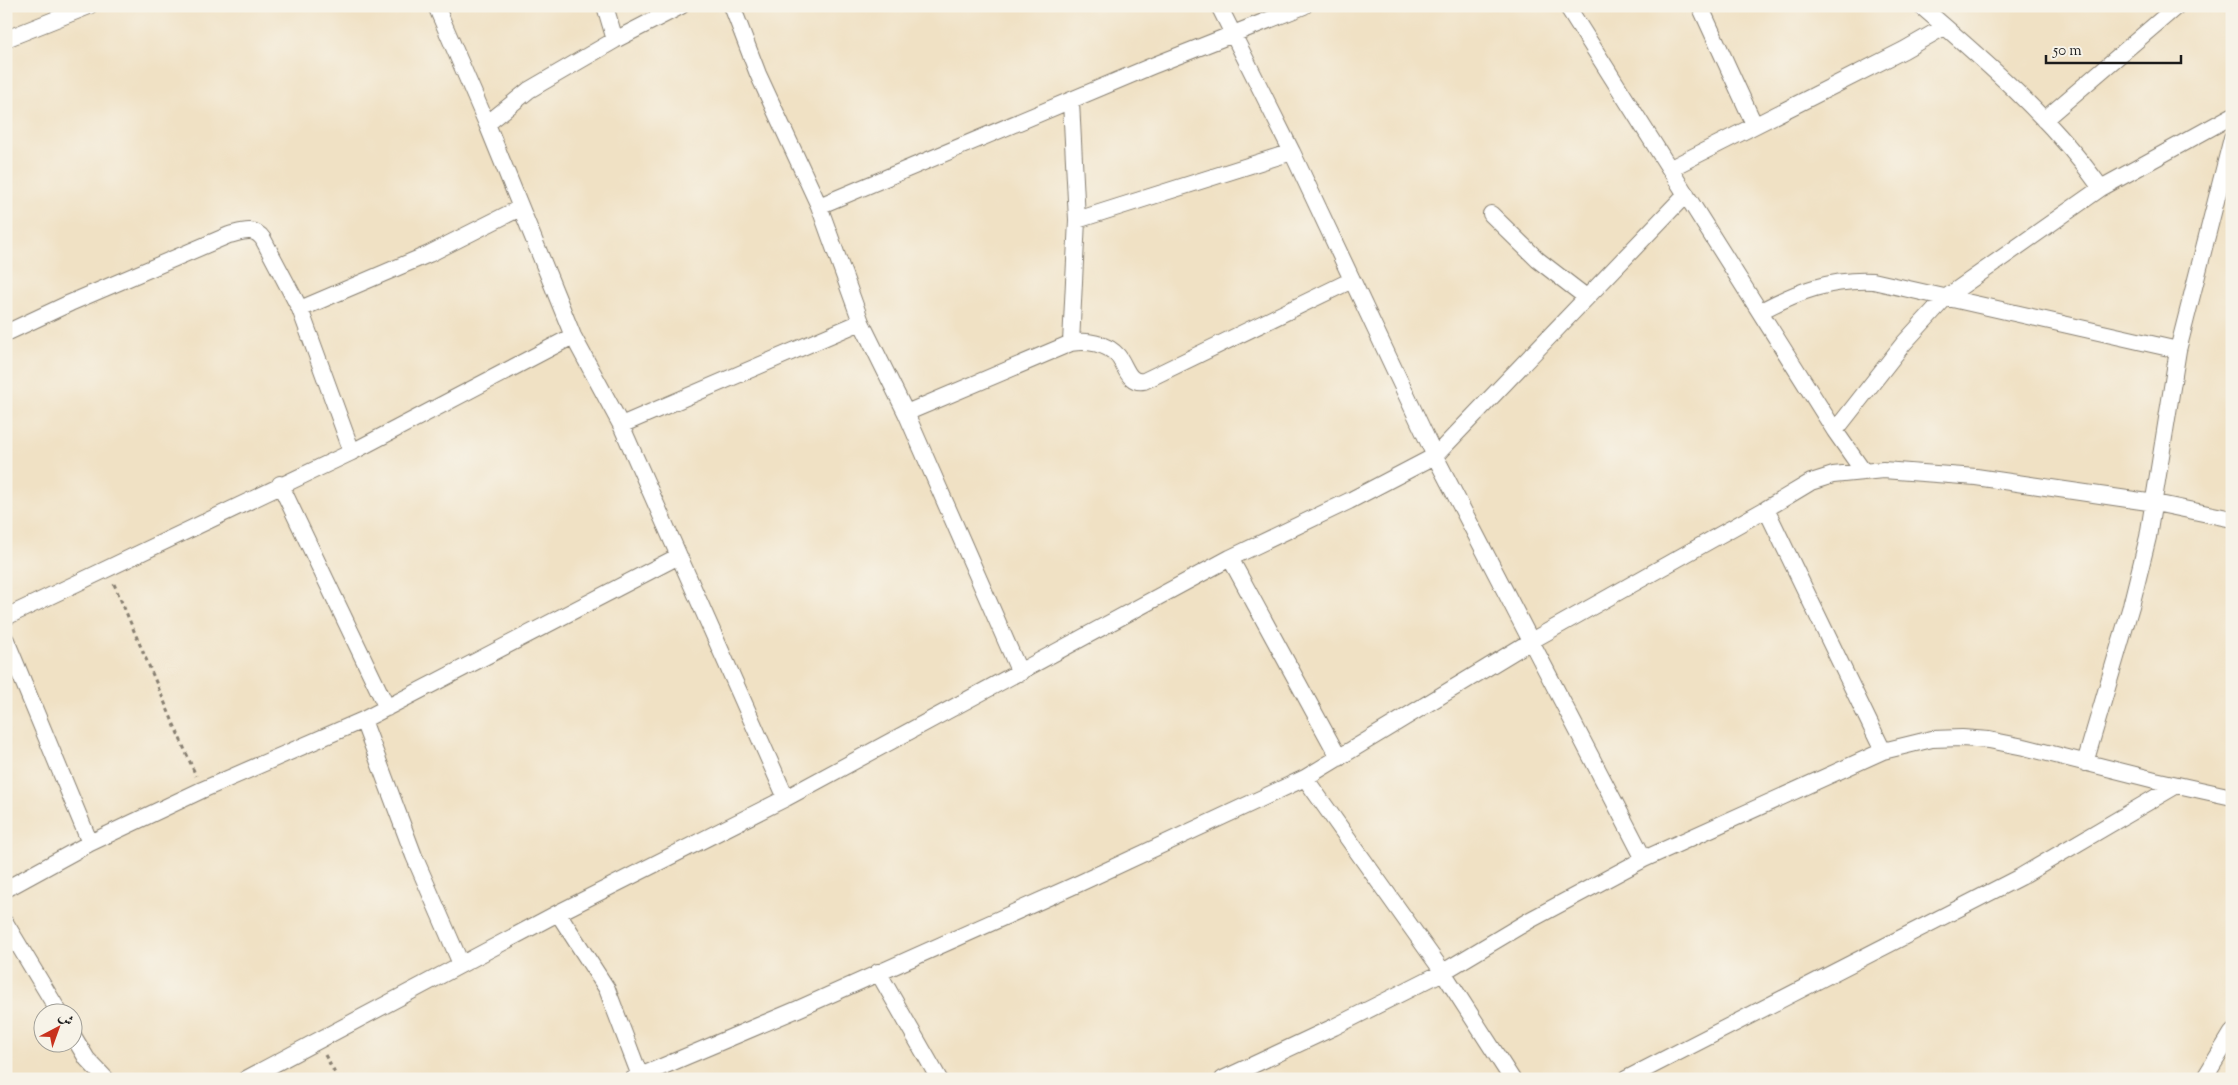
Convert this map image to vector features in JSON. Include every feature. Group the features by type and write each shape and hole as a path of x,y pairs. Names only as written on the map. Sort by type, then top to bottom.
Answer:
{"street":[{"path":"6,39 89,6"},
{"path":"436,6 487,124 573,336 620,425 677,557 786,798"},
{"path":"605,6 615,40"},
{"path":"487,124 529,90 615,40 681,6"},
{"path":"732,6 758,74 819,206 861,322 906,413 1020,673"},
{"path":"1219,6 1292,152 1436,456 1644,859"},
{"path":"819,206 1071,102 1152,66 1235,35 1304,6"},
{"path":"1567,6 1671,168 1835,431 1864,471"},
{"path":"1700,6 1754,124"},
{"path":"1921,6 2044,120 2074,151 2101,188"},
{"path":"2044,120 2177,6"},
{"path":"1671,168 1754,124 1904,50 1944,27"},
{"path":"1071,102 1077,220 1071,343"},
{"path":"1835,431 1904,343 1945,298 2101,188 2232,116"},
{"path":"2085,763 2131,606 2155,503 2178,350 2232,138"},
{"path":"1077,220 1292,152"},
{"path":"246,1079 558,913 786,798 1230,558 1350,501 1436,456 1686,194"},
{"path":"300,309 429,254 520,208"},
{"path":"1491,214 1538,260 1586,297"},
{"path":"6,333 70,302 211,242 229,235 250,230 256,231 263,239 300,309 352,452"},
{"path":"906,413 1071,343 1090,342 1108,349 1118,356 1131,378 1137,381 1144,381 1352,280"},
{"path":"1761,311 1804,290 1822,284 1855,280 1873,281 2178,350"},
{"path":"620,425 861,322"},
{"path":"6,617 280,484 352,452 573,336"},
{"path":"558,913 607,989 637,1077 798,1009 1080,883 1305,778 1531,641 1811,482 1833,474 1883,470 1976,477 2155,503 2232,519"},
{"path":"280,484 387,708"},
{"path":"1766,509 1883,751"},
{"path":"6,889 90,844 202,790 363,720 677,557"},
{"path":"1230,558 1339,758"},
{"path":"6,640 90,844"},
{"path":"363,720 414,856 461,964"},
{"path":"1229,1078 1442,972 1530,920 1644,859 1883,751 1919,742 1962,738 2024,747 2232,797"},
{"path":"1305,778 1442,972 1512,1079"},
{"path":"1626,1079 2012,881 2177,785"},
{"path":"6,924 53,1002"},
{"path":"878,972 939,1079"},
{"path":"2204,1079 2232,1033"},
{"path":"82,1050 106,1079"}],"path":[{"path":"107,567 202,790"},
{"path":"318,1040 338,1079"}]}
